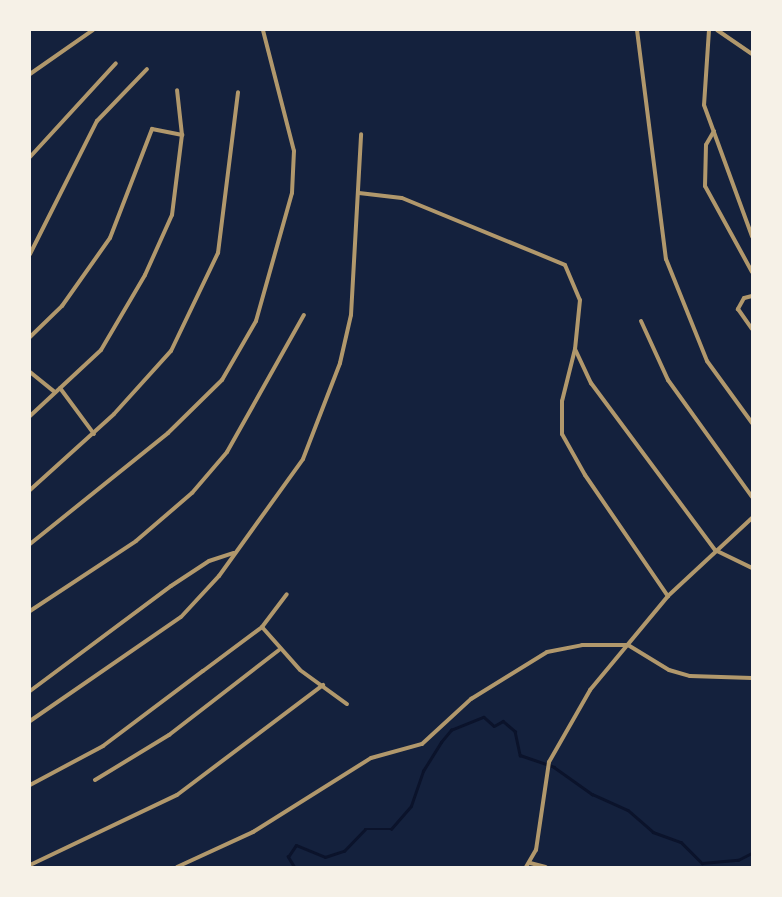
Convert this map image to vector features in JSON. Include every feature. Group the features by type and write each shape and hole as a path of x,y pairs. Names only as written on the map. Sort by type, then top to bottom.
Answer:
{"street":[{"path":"30,74 93,30"},
{"path":"30,544 168,432 222,380 256,321 292,193 294,151 263,30"},
{"path":"637,30 666,259 707,361 752,423"},
{"path":"710,30 702,88 714,131 752,236"},
{"path":"717,30 752,54"},
{"path":"30,157 116,63"},
{"path":"30,254 97,121 147,69"},
{"path":"30,416 101,350 145,275 172,215 182,135 177,90"},
{"path":"30,490 94,434 171,351 218,253 238,92"},
{"path":"30,337 62,306 110,238 152,129 182,135"},
{"path":"714,131 706,145 705,186 752,272"},
{"path":"30,721 181,617 234,553 303,459 340,363 351,315 361,134"},
{"path":"359,193 398,197 565,265 580,300 575,349 562,401 562,434 584,475 668,596"},
{"path":"752,296 741,301 738,309 752,329"},
{"path":"30,611 136,541 192,493 227,452 304,315"},
{"path":"641,321 668,380 752,497"},
{"path":"575,349 591,384 715,550 752,568"},
{"path":"30,372 56,392"},
{"path":"60,388 94,434"},
{"path":"526,867 530,863 549,762 590,690 668,596 715,550 752,518"},
{"path":"30,690 171,586 209,561 234,553"},
{"path":"30,785 103,746 262,627 287,594"},
{"path":"262,627 280,650 347,704"},
{"path":"177,867 253,832 372,758 422,744 471,699 541,654 582,645 628,645 669,670 690,676 752,678"},
{"path":"95,780 169,735 280,650"},
{"path":"30,865 177,795 323,685"},
{"path":"530,863 546,867"}],"waterway":[{"path":"294,867 288,857 296,845 325,857 344,851 365,829 391,829 411,806 423,771 441,742 451,730 484,717 494,726 503,721 515,731 520,755 554,767 592,794 628,810 653,832 681,842 702,863 738,860 752,853"}]}
